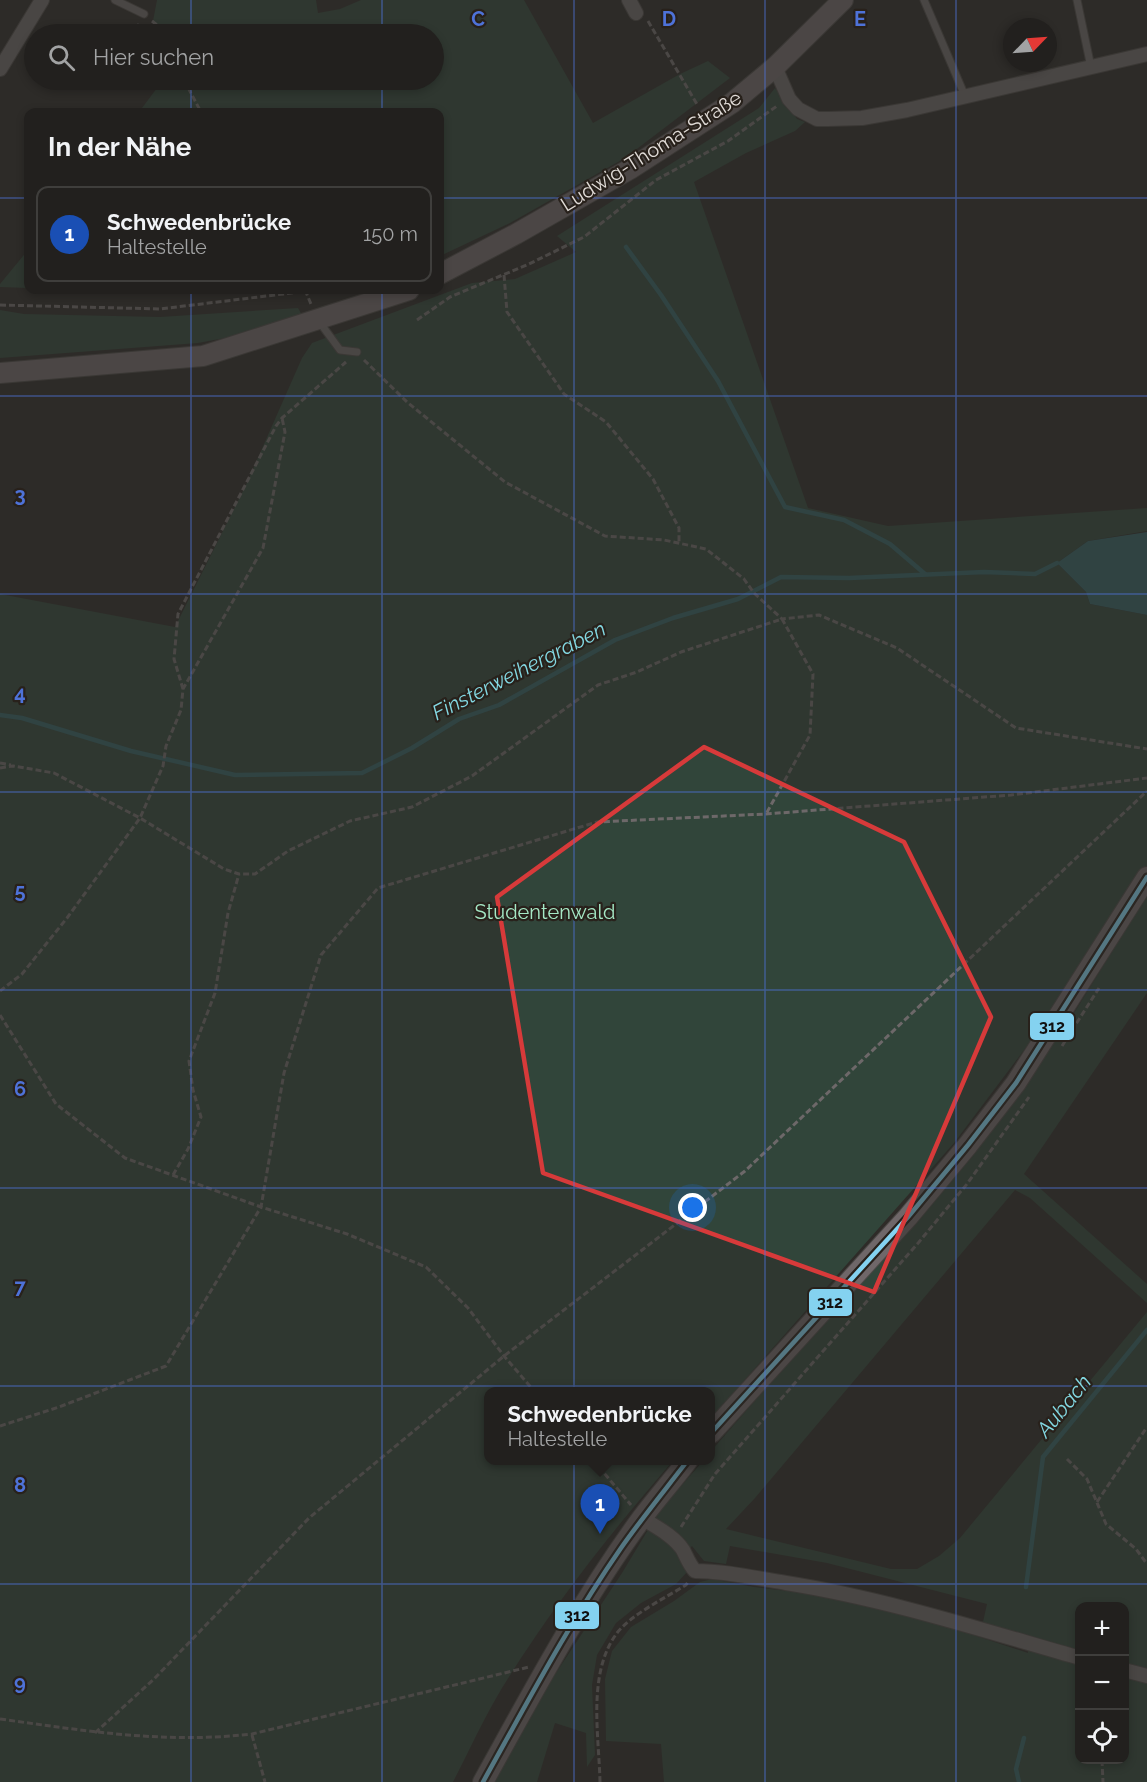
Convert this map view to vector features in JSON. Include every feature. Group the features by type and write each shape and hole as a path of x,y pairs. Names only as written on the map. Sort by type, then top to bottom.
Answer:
{"main road":[{"name":"Ludwig-Thoma-Straße","path":"444,272 630,169 732,103 776,67 843,0"},
{"path":"0,373 202,356 397,294"},
{"path":"715,1428 908,1216 968,1145 1016,1083 1147,876"},
{"path":"483,1782 585,1604 642,1518 685,1465"}],"street":[{"path":"27,24 42,0"},
{"path":"629,0 636,13"},
{"path":"0,69 24,30"},
{"path":"776,67 789,99 806,115 817,119 862,118 908,110 1147,54"},
{"path":"642,1518 674,1539 695,1571 716,1571 820,1588 980,1628 1075,1657"},
{"path":"1129,1671 1147,1676"}],"lane":[{"path":"115,0 144,14"},
{"path":"924,0 965,96"},
{"path":"1077,0 1091,67"},
{"path":"318,320 340,350 357,352"}],"path":[{"path":"636,13 648,21 698,106"},
{"path":"144,14 156,24"},
{"path":"189,90 199,108"},
{"path":"417,320 450,297 504,275 584,237 656,180 728,141 789,99"},
{"path":"504,275 507,312 564,394 606,422 653,479 679,528 679,544"},
{"path":"0,305 160,309 274,294"},
{"path":"0,991 22,974 67,918 140,818 163,766 166,746 181,710 183,689 174,659 178,614 276,426 282,418 357,352 407,402 505,482 605,536 664,540 706,549 744,579 754,593 782,619 813,674 810,735 766,814"},
{"path":"183,689 263,548 285,432 282,418"},
{"path":"0,762 54,773 140,818 224,869 239,874 255,874 288,851 350,821 412,807 472,776 598,685 637,672 681,652 782,619 819,615 897,648 1016,728 1147,749"},
{"path":"0,768 13,766"},
{"path":"0,1426 59,1407 166,1366 261,1208 284,1073 321,955 378,888 597,822 766,814 1011,795 1147,778"},
{"path":"95,1733 154,1679 309,1518 504,1356 745,1171 1147,791"},
{"path":"173,1175 188,1149 201,1118 193,1090 189,1061 215,993 228,913 239,874"},
{"path":"0,1015 56,1104 125,1158 261,1208 347,1234 426,1267 468,1308 531,1387"},
{"path":"1097,1502 1147,1427"},
{"path":"1067,1459 1087,1479 1106,1524 1136,1549 1147,1564"},
{"path":"597,1465 642,1518"},
{"path":"600,1782 597,1683 604,1656 618,1632 686,1585 695,1571"},
{"path":"0,1719 95,1733 177,1739 252,1734 550,1662"},
{"path":"252,1734 265,1782"},
{"path":"1102,1764 1103,1782"}],"highlighted area":[{"path":"704,747 904,842 991,1017 874,1292 543,1173 497,897"}],"green space":[{"path":"157,0 316,0 318,13 340,9 361,0 524,0 593,123 680,74 708,61 730,78 625,158 510,223 444,254 444,108 142,108 156,90 444,90 444,24 154,24"},
{"name":"Studentenwald","path":"775,88 797,119 805,122 795,131 746,153 694,182 808,508 888,526 1147,508 1147,531 1088,541 1057,563 1086,592 1090,604 1147,615 1147,869 1055,1009 954,1143 715,1413 715,1387 484,1387 484,1465 670,1465 627,1515 541,1628 495,1699 453,1782 0,1782 0,594 175,627 246,485 302,358 312,343 472,283 515,279 576,252 557,236 759,108"},
{"path":"24,255 24,288 0,287"},
{"path":"298,308 302,315 300,324 198,343 0,358 0,310 24,314 160,317"},
{"path":"1147,895 1147,993 1024,1174 1147,1284 1147,1303 1030,1198 1015,1190 755,1498 726,1529 891,1569 917,1569 939,1556 960,1538 1147,1312 1147,1782 664,1782 661,1744 606,1741 605,1679 612,1651 631,1627 700,1582 712,1579 754,1587 822,1595 901,1611 1028,1653 1025,1637 983,1622 987,1604 827,1563 730,1546 726,1564 704,1561 692,1546 682,1556 687,1572 676,1584 641,1603 616,1623 597,1655 592,1685 595,1755 587,1767 586,1733 555,1723 537,1782 493,1782 552,1679 622,1573 660,1510 699,1465 715,1465 715,1446 970,1155 1066,1026"}],"water":[{"path":"1147,532 1147,615 1090,604 1086,592 1057,563 1088,541"}],"waterway":[{"path":"626,247 718,381 785,507 844,520 890,544 925,574"},
{"name":"Finsterweihergraben","path":"0,715 22,718 131,751 235,775 362,773 412,748 459,719 499,705 615,640 673,618 738,599 781,577 849,578 984,572 1035,574 1057,563"},
{"name":"Aubach","path":"1026,1587 1043,1457 1147,1330"},
{"name":"Aubach","path":"1019,1782 1016,1769 1024,1738"}],"transit line":[{"name":"312","path":"715,1429 908,1217 968,1145 1016,1083 1147,877"},
{"name":"312","path":"483,1782 549,1664 602,1576 684,1465"}],"place":[{"name":"Schwedenbrücke","path":"600,1534"}]}
